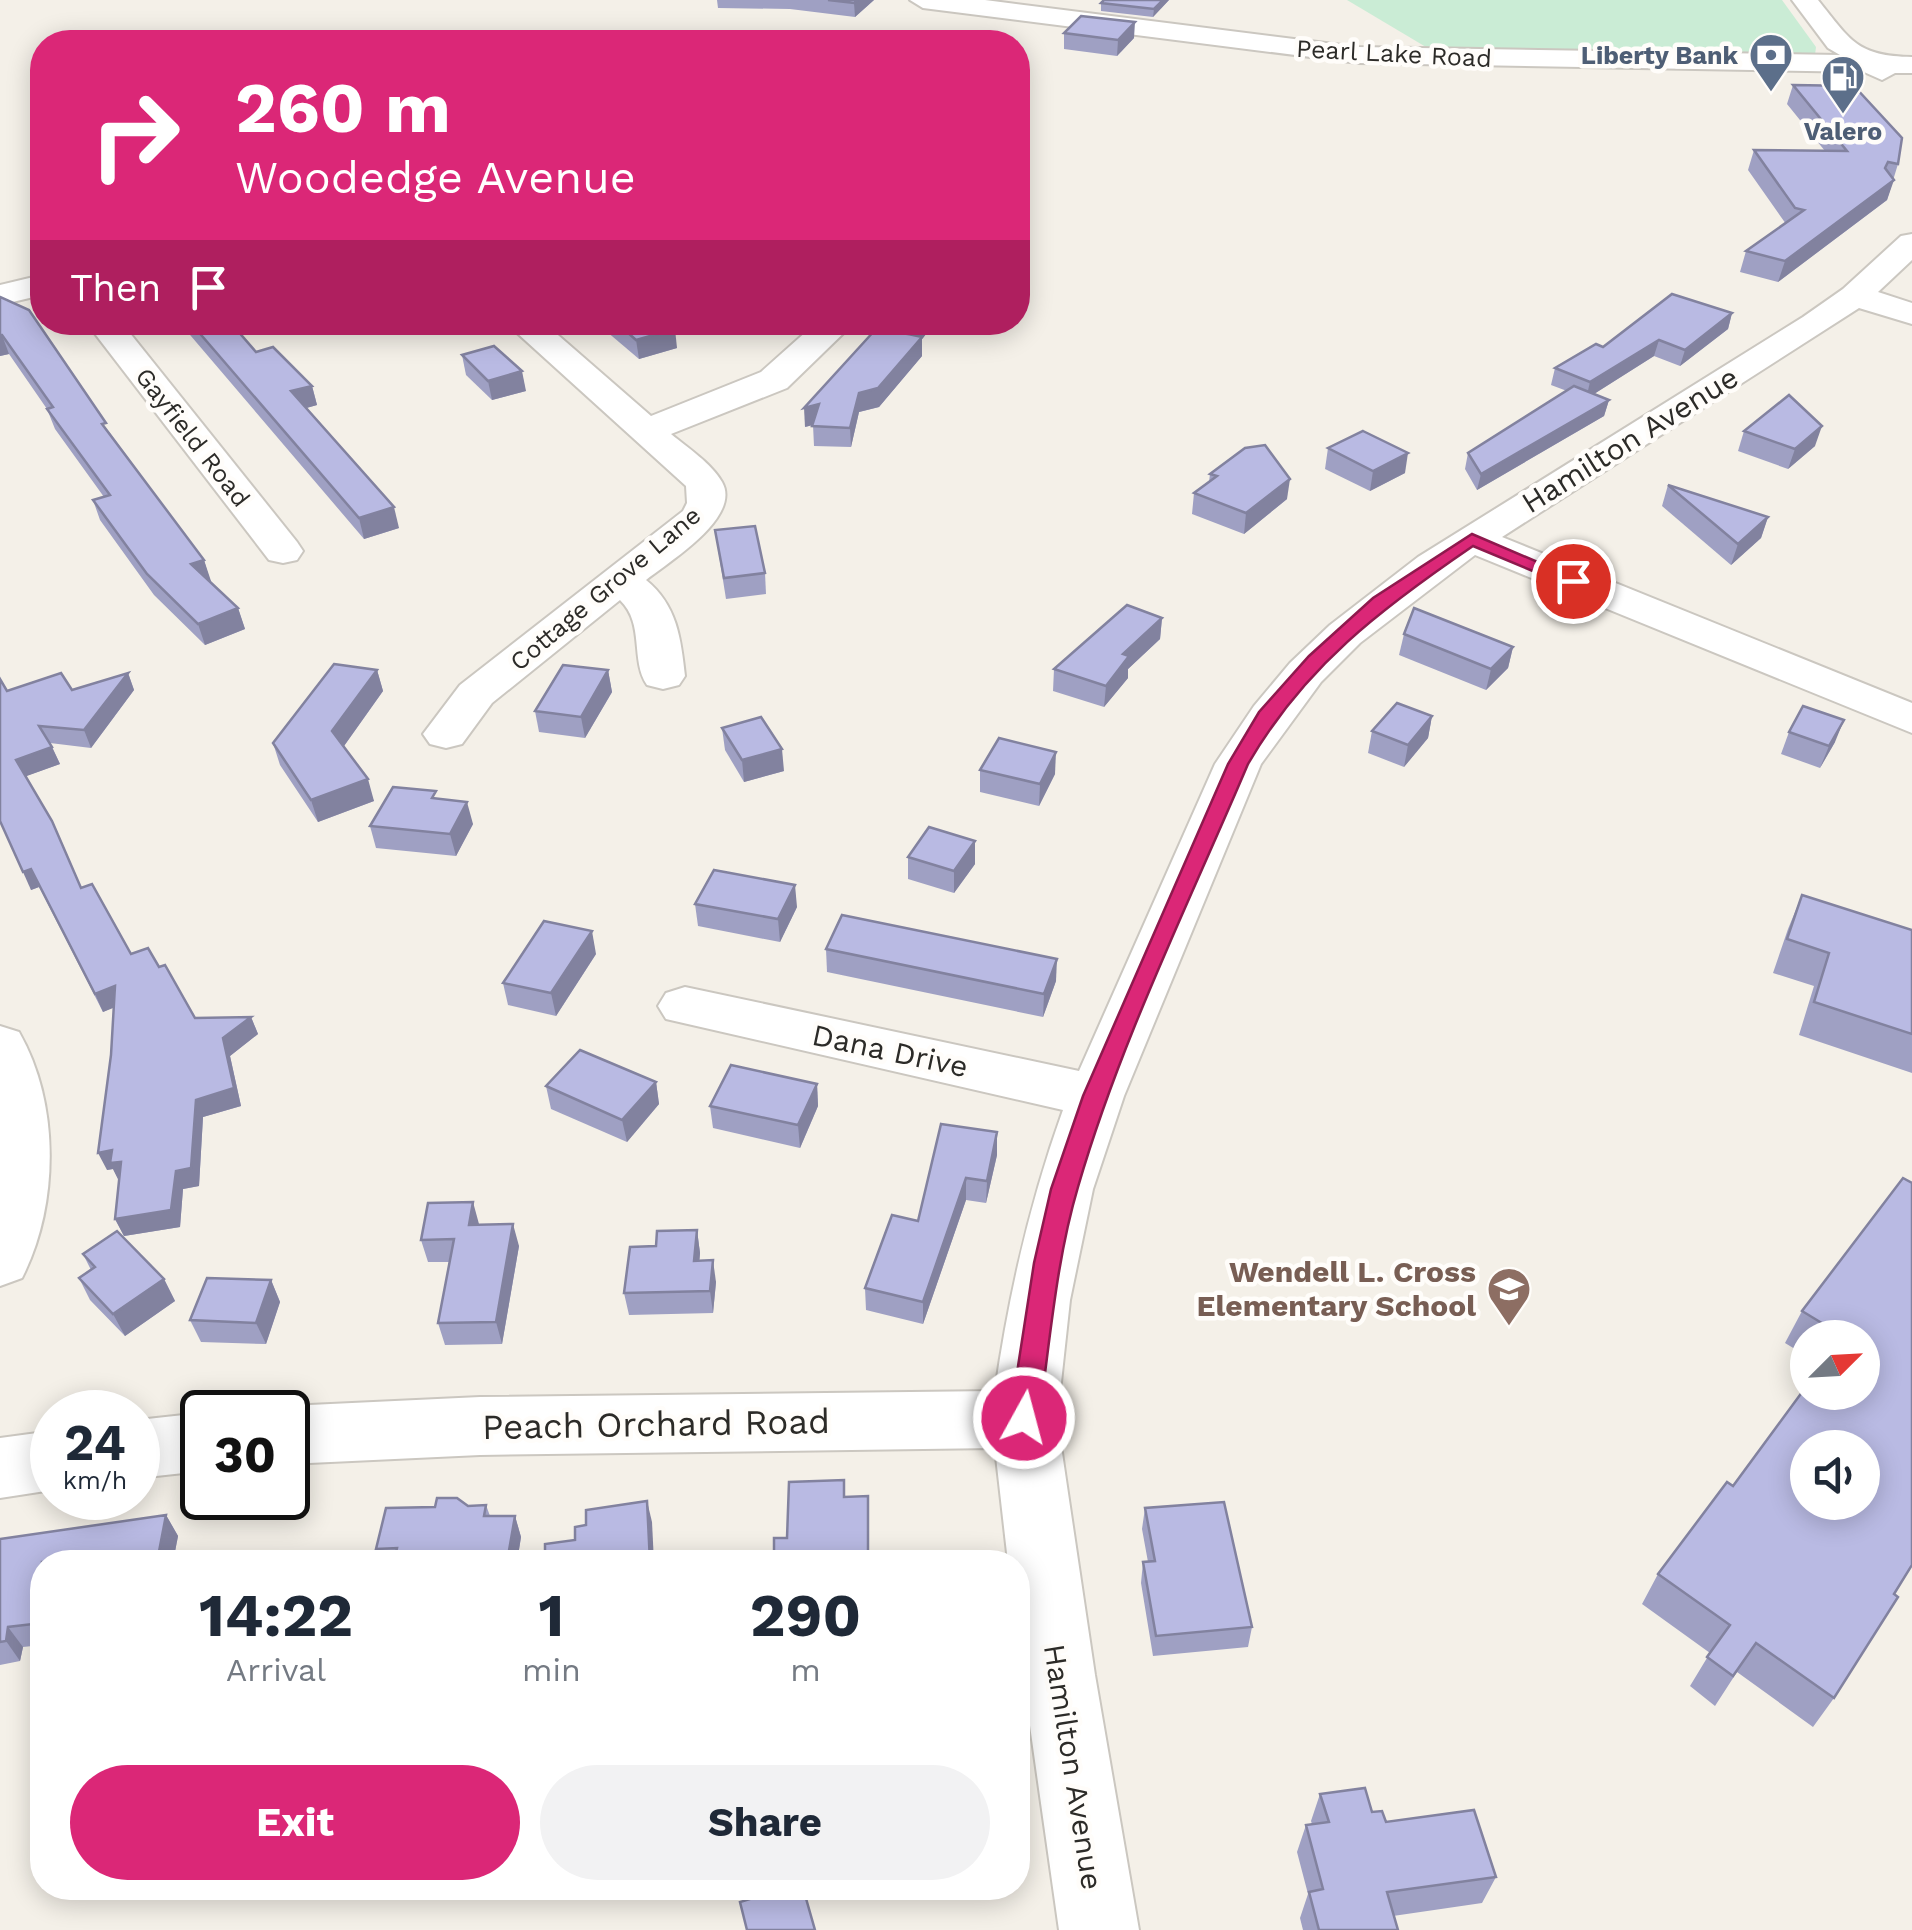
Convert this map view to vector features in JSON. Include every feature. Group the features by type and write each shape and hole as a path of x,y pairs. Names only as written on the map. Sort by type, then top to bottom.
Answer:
{"main road":[{"name":"Pearl Lake Road","path":"923,0 1358,54 1912,65"},
{"path":"1805,0 1838,42 1912,88"}],"street":[{"name":"Hamilton Avenue","path":"1099,1930 1058,1675 1024,1418 1048,1263 1064,1189 1096,1096 1238,764 1266,716 1316,660 1379,602 1855,296 1912,244"},
{"path":"0,295 30,288"},
{"path":"1855,296 1912,314"},
{"name":"Gayfield Road","path":"113,335 283,551"},
{"name":"Cottage Grove Lane","path":"446,734 476,694 621,582 698,518 708,503 706,487 700,479 537,335"},
{"path":"645,432 774,380 824,335"},
{"path":"1472,539 1912,719"},
{"path":"621,582 640,592 652,609 663,676"},
{"name":"Dana Drive","path":"685,1006 1096,1096"},
{"path":"0,1046 18,1094 23,1134 12,1212 0,1260"},
{"name":"Peach Orchard Road","path":"310,1434 480,1426 1024,1418"},
{"path":"0,1468 30,1464"}],"green space":[{"path":"1347,0 1782,0 1816,47 1815,55 1431,50"}],"building":[{"path":"1163,0 1154,9 1101,3"},
{"path":"1081,16 1135,22 1118,40 1064,33"},
{"path":"1793,85 1854,86 1902,138 1898,164 1888,162 1885,168 1894,180 1785,261 1746,251 1804,210 1795,208 1754,150 1847,151"},
{"path":"1672,294 1732,313 1685,350 1659,340 1590,382 1555,368 1596,344 1603,347"},
{"path":"0,297 29,310 30,335 46,335 106,423 102,424 204,560 191,564 238,608 198,624 147,574 93,500 110,495 47,409 53,407 0,335"},
{"path":"201,335 241,335 256,352 273,347 312,386 291,391 394,507 359,518"},
{"path":"871,335 922,337 878,388 859,393 850,428 812,426 819,404 804,408"},
{"path":"494,346 522,371 488,381 462,355"},
{"path":"1574,386 1609,400 1481,474 1468,453"},
{"path":"1789,395 1822,426 1795,449 1744,431"},
{"path":"1363,431 1408,453 1373,471 1328,448"},
{"path":"1265,445 1290,479 1246,513 1194,493 1217,476 1210,474 1245,448"},
{"path":"1668,485 1768,517 1738,544"},
{"path":"755,526 765,573 724,578 715,530"},
{"path":"1127,605 1162,618 1123,654 1129,656 1106,686 1054,669"},
{"path":"1414,608 1513,647 1491,669 1404,634"},
{"path":"334,664 377,670 332,731 368,779 311,800 273,743"},
{"path":"563,665 608,670 581,717 535,711"},
{"path":"61,673 72,690 128,673 84,730 39,726 52,747 16,760 52,821 81,888 92,884 131,954 148,948 159,967 165,965 195,1018 251,1017 223,1038 234,1088 196,1100 191,1168 176,1171 171,1210 115,1219 121,1162 110,1163 112,1150 98,1153 111,1055 115,986 95,994 31,869 23,872 0,821 0,679 7,691"},
{"path":"1397,703 1432,716 1408,745 1372,731"},
{"path":"1803,706 1844,720 1829,746 1789,732"},
{"path":"761,717 782,749 742,760 722,728"},
{"path":"999,738 1056,752 1040,784 980,770"},
{"path":"393,787 436,791 432,798 467,802 450,834 370,826"},
{"path":"929,827 975,841 954,871 908,857"},
{"path":"714,870 795,885 778,919 695,904"},
{"path":"1802,895 1912,930 1912,1034 1814,1002 1829,953 1787,939"},
{"path":"842,915 1057,959 1044,994 826,949"},
{"path":"544,921 592,931 551,993 503,983"},
{"path":"580,1050 656,1082 622,1120 546,1086"},
{"path":"731,1065 817,1084 798,1125 710,1106"},
{"path":"941,1124 997,1132 987,1181 966,1178 923,1302 865,1288 892,1215 918,1221"},
{"path":"1903,1178 1912,1183 1912,1565 1894,1594 1898,1597 1834,1698 1756,1643 1733,1676 1707,1657 1730,1625 1658,1574 1727,1482 1733,1486 1790,1408 1880,1410 1880,1320 1817,1320 1802,1311"},
{"path":"473,1202 469,1225 513,1224 496,1322 438,1323 454,1239 421,1240 428,1203"},
{"path":"697,1230 694,1261 713,1260 710,1291 624,1293 630,1247 656,1246 657,1231"},
{"path":"117,1231 164,1279 113,1314 79,1278 95,1267 83,1254"},
{"path":"207,1278 271,1280 256,1323 190,1320"},
{"path":"844,1480 844,1497 868,1496 868,1550 774,1550 774,1538 787,1538 789,1482"},
{"path":"437,1498 457,1498 468,1506 486,1505 484,1516 515,1516 509,1550 376,1549 386,1508 435,1507"},
{"path":"647,1501 649,1550 545,1550 545,1544 575,1540 575,1527 586,1525 586,1510"},
{"path":"1224,1502 1252,1627 1156,1636 1143,1562 1155,1561 1145,1508"},
{"path":"166,1515 159,1550 30,1550 30,1624 8,1627 6,1641 0,1642 0,1539 131,1520 160,1520 160,1516"},
{"path":"1365,1788 1372,1812 1382,1811 1386,1822 1474,1810 1496,1877 1387,1892 1398,1930 1319,1930 1309,1892 1323,1889 1306,1825 1329,1822 1320,1794"},
{"path":"806,1900 815,1930 747,1930 740,1902"}],"place":[{"name":"Liberty Bank","path":"1771,93"},
{"name":"Valero","path":"1843,115"},
{"name":"Wendell L. Cross Elementary School","path":"1509,1327"}],"route":[{"path":"1024,1418 1040,1300 1064,1189 1096,1096 1238,764 1266,716 1316,660 1379,602 1472,539 1573,581"}]}
